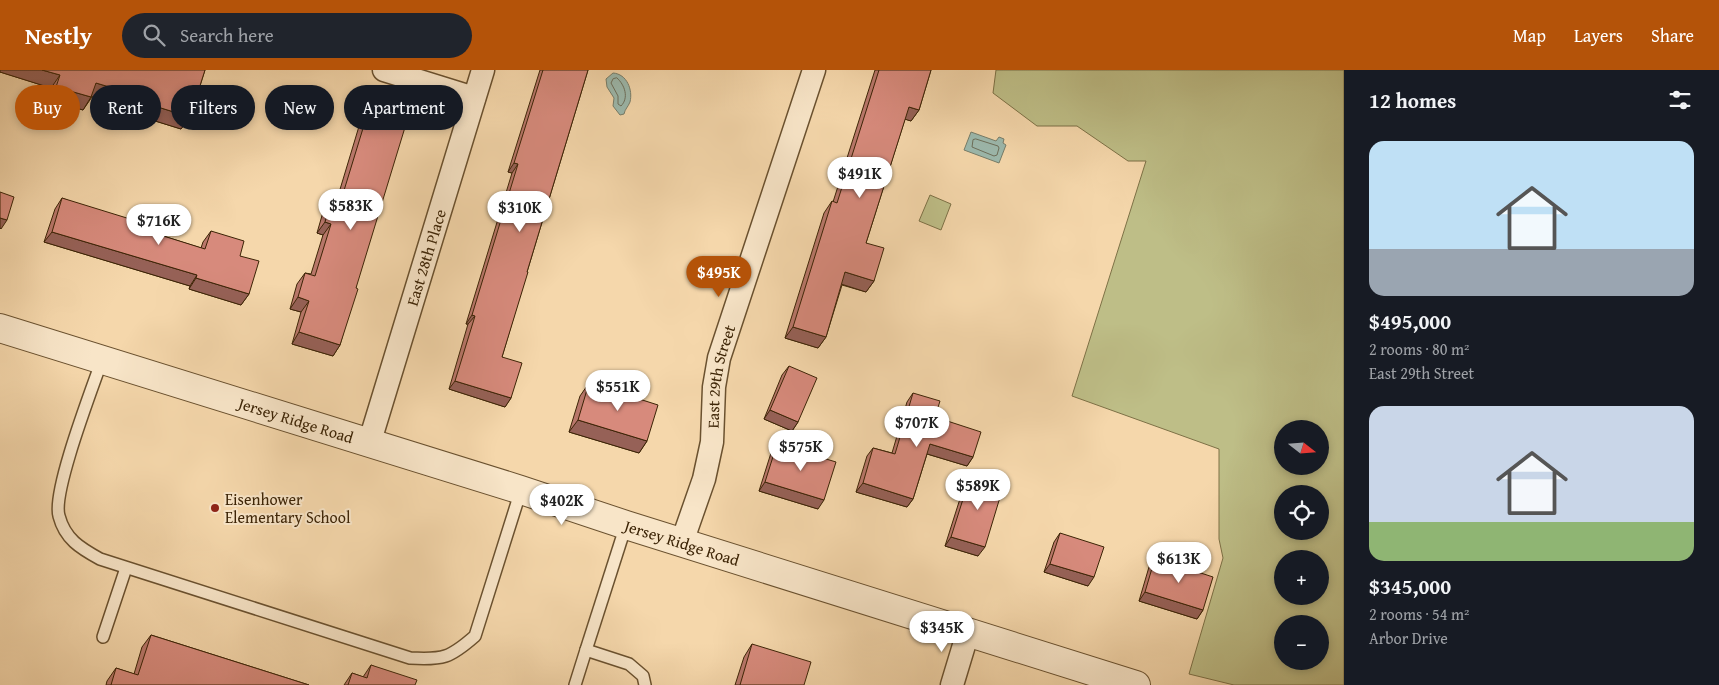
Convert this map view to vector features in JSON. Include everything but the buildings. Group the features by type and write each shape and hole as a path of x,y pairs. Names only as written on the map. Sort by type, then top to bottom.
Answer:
{"street":[{"path":"384,70 474,98"},
{"name":"East 28th Place","path":"369,444 482,70"},
{"name":"East 29th Street","path":"682,542 704,479 712,442 714,387 719,358 814,70"},
{"name":"Jersey Ridge Road","path":"0,328 521,490 626,525 1136,685"},
{"path":"952,685 968,632"}],"lane":[{"path":"102,360 59,496 58,514 66,532 78,547 100,559 126,568 410,658 443,658 457,651 475,636 521,490"},
{"path":"575,685 626,525"},
{"path":"103,637 126,568"},
{"path":"586,650 629,664 644,676 645,685"}],"green space":[{"path":"996,70 1344,70 1344,685 1234,685 1189,674 1223,558 1219,539 1219,449 1072,396 1146,161 1128,161 1077,126 1037,126 993,93"},
{"path":"930,195 951,204 941,230 919,221"}],"water":[{"path":"613,73 625,79 631,93 629,104 624,114 620,115 613,106 614,98 607,87 606,79"},
{"path":"971,132 996,141 999,137 1004,139 1003,143 1006,145 999,163 964,150"}],"place":[{"name":"Eisenhower Elementary School","path":"215,508"}]}
